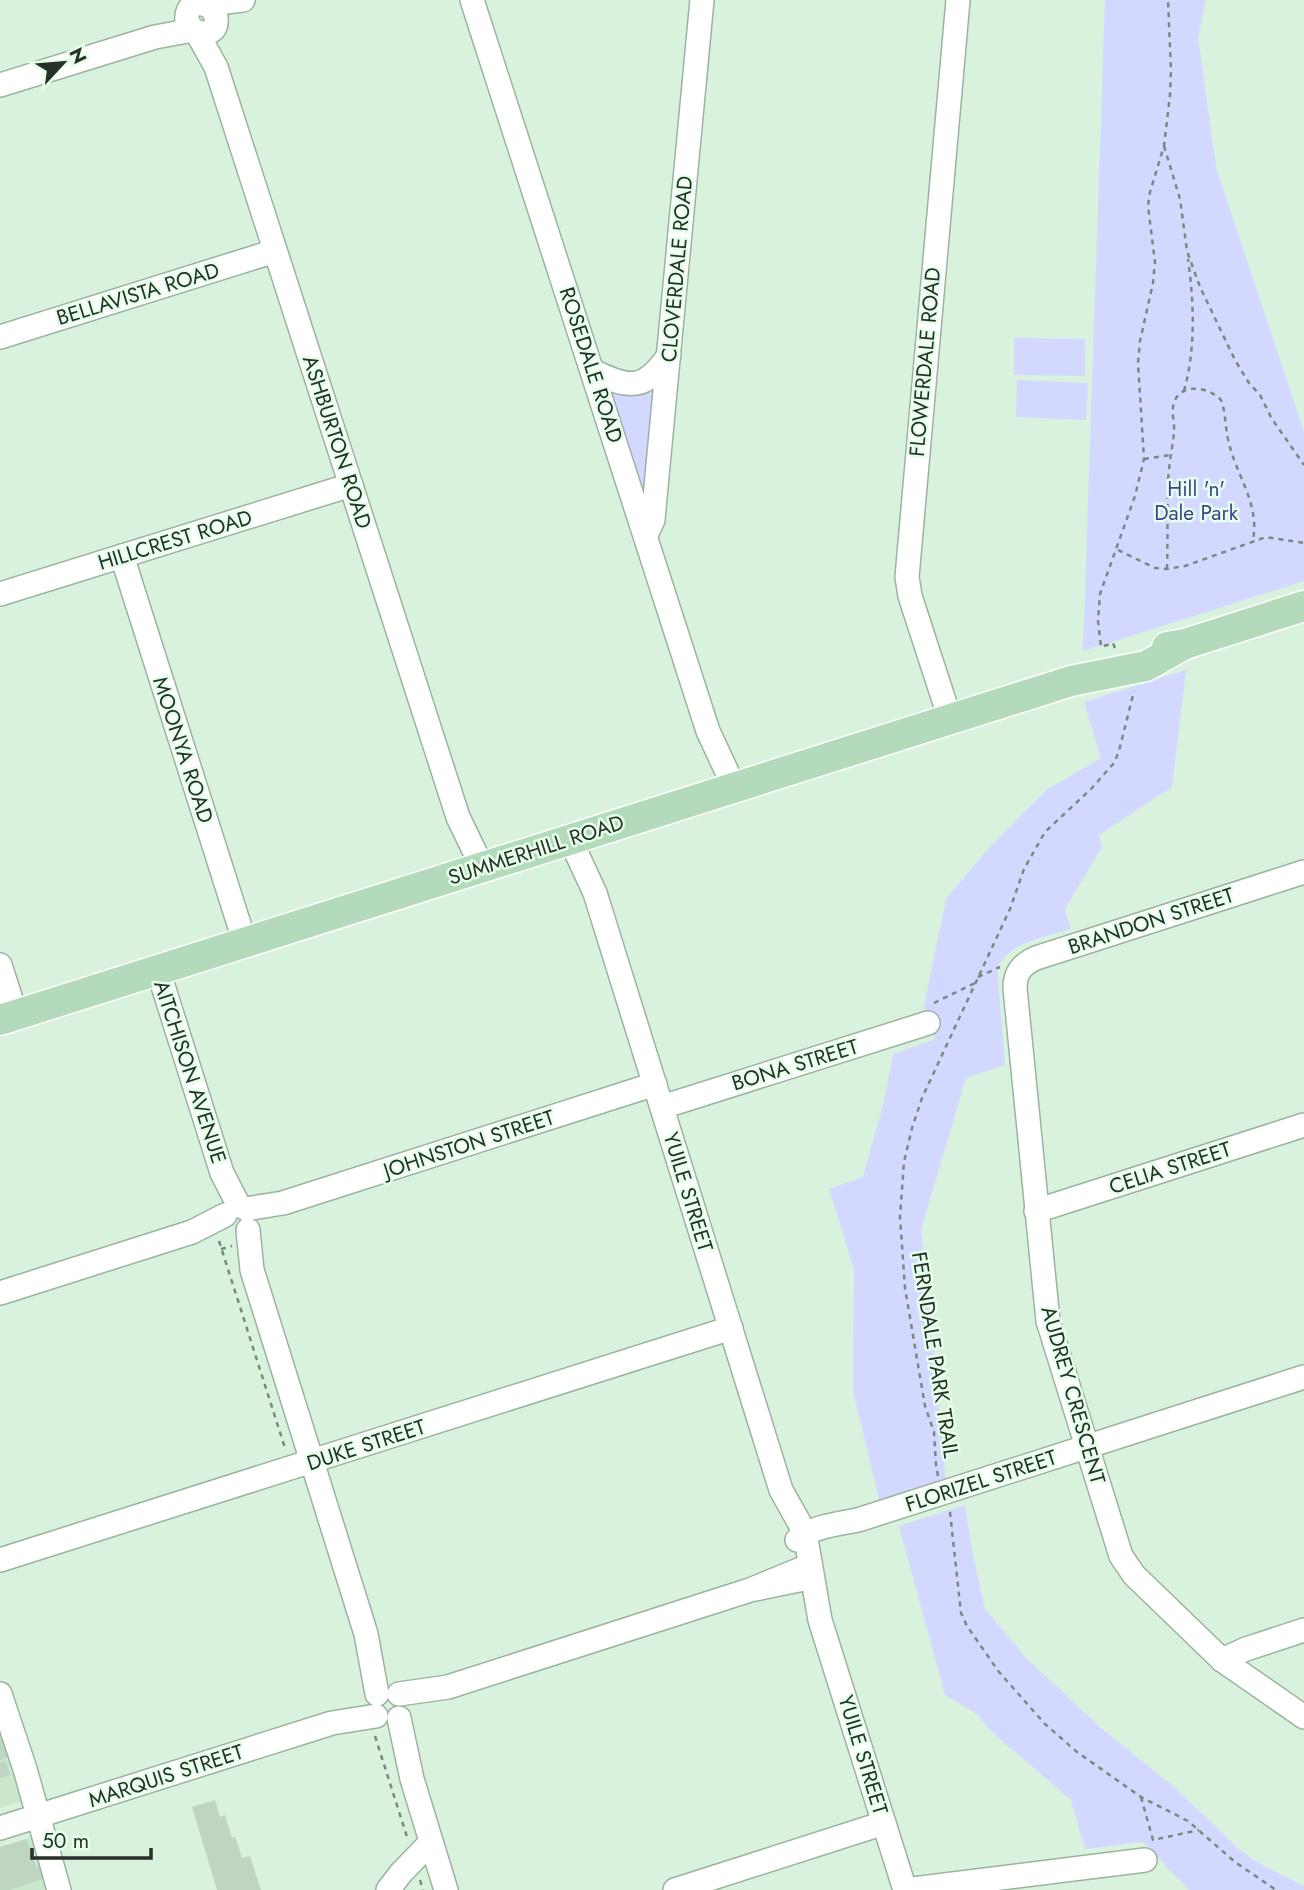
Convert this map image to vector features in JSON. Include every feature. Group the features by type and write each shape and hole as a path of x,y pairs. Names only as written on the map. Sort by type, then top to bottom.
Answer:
{"main road":[{"name":"SUMMERHILL ROAD","path":"1071,681 1128,653 1185,644 1304,606"},
{"name":"SUMMERHILL ROAD","path":"8,1018 1071,681 1146,666 1185,644"}],"street":[{"path":"0,85 155,37 200,14 245,0"},
{"name":"ROSEDALE ROAD","path":"472,0 727,790"},
{"name":"CLOVERDALE ROAD","path":"646,536 653,520 702,0"},
{"name":"FLOWERDALE ROAD","path":"950,719 910,596 907,576 958,0"},
{"name":"ASHBURTON ROAD","path":"200,14 474,870"},
{"name":"BELLAVISTA ROAD","path":"0,337 275,251"},
{"path":"593,371 622,384 633,384 647,379 659,370 669,355"},
{"name":"HILLCREST ROAD","path":"0,594 351,485"},
{"name":"MOONYA ROAD","path":"122,556 245,943"},
{"name":"YUILE STREET","path":"578,837 781,1490 785,1517 803,1538 809,1598 820,1620 905,1890"},
{"name":"BRANDON STREET","path":"1015,988 1019,970 1036,958 1304,872"},
{"path":"0,965 8,1018"},
{"name":"AITCHISON AVENUE","path":"158,970 387,1708 412,1779 424,1865 446,1890"},
{"name":"AUDREY CRESCENT","path":"1015,988 1046,1312 1050,1332 1125,1564 1222,1660 1304,1717"},
{"name":"BONA STREET","path":"662,1107 930,1014"},
{"name":"JOHNSTON STREET","path":"0,1293 192,1232 235,1222 283,1203 655,1084"},
{"name":"CELIA STREET","path":"1036,1211 1304,1125"},
{"name":"DUKE STREET","path":"0,1560 731,1328"},
{"name":"FLORIZEL STREET","path":"803,1538 828,1526 858,1520 1304,1377"},
{"name":"MARQUIS STREET","path":"0,1828 387,1708 805,1573"},
{"path":"1222,1660 1304,1630"},
{"path":"0,1694 25,1769 59,1890"},
{"path":"677,1890 884,1823"},
{"path":"905,1890 1145,1860"},
{"path":"389,1890 424,1865"}],"path":[{"path":"1113,643 1101,647 1098,606 1135,496 1144,459 1138,363 1155,262 1148,206 1164,146 1171,71 1168,0"},
{"path":"1164,146 1180,199 1193,293 1191,360 1184,391"},
{"path":"1187,251 1200,287 1235,360 1304,465"},
{"path":"1167,569 1168,480 1174,403 1184,391 1209,390 1221,400 1228,438 1254,515 1253,540"},
{"path":"1144,459 1170,455"},
{"path":"1116,550 1155,568 1167,569 1185,566 1253,540 1272,537 1304,543"},
{"name":"FERNDALE PARK TRAIL","path":"1128,670 1135,680 1134,693 1114,763 1091,789 1045,832 1024,869 1010,909 922,1098 904,1162 901,1193 905,1288 925,1406 934,1432 936,1465 949,1507 961,1613 981,1649 1045,1724 1077,1752 1141,1797 1188,1821 1235,1862 1276,1890"},
{"path":"978,977 1000,967"},
{"path":"930,1014 976,982"},
{"path":"235,1222 286,1452"},
{"path":"387,1708 424,1865"},
{"path":"1141,1797 1153,1840 1199,1830"}],"shaded area":[{"path":"0,1718 26,1800 0,1808"},
{"path":"33,1837 50,1890 0,1890 0,1847"}],"green space":[{"name":"Hill 'n' Dale Park","path":"1105,0 1206,0 1198,37 1216,167 1304,431 1304,581 1083,651"},
{"path":"1014,338 1085,339 1085,376 1014,375"},
{"path":"1017,380 1088,383 1086,420 1016,417"},
{"path":"654,382 644,496 608,390"},
{"path":"1186,670 1172,787 1099,835 1102,847 1065,909 1071,929 1019,946 1003,959 997,968 1005,1065 966,1078 921,1230 946,1482 880,1503 853,1391 854,1269 829,1189 863,1177 884,1101 893,1054 935,1039 924,1006 946,899 990,847 1046,790 1101,758 1084,702"},
{"path":"965,1505 985,1609 1025,1657 1101,1728 1174,1787 1239,1849 1260,1864 1304,1886 1304,1890 1189,1890 1143,1842 1085,1849 1071,1800 992,1732 977,1714 945,1695 899,1526"}],"building":[{"path":"6,1737 11,1756 0,1760 0,1739"},
{"path":"6,1761 10,1775 0,1778 0,1763"},
{"path":"215,1800 220,1817 225,1815 232,1838 235,1836 242,1858 250,1856 261,1890 217,1890 192,1807"},
{"path":"27,1839 36,1867 42,1865 46,1878 9,1890 0,1890 0,1847"}]}
